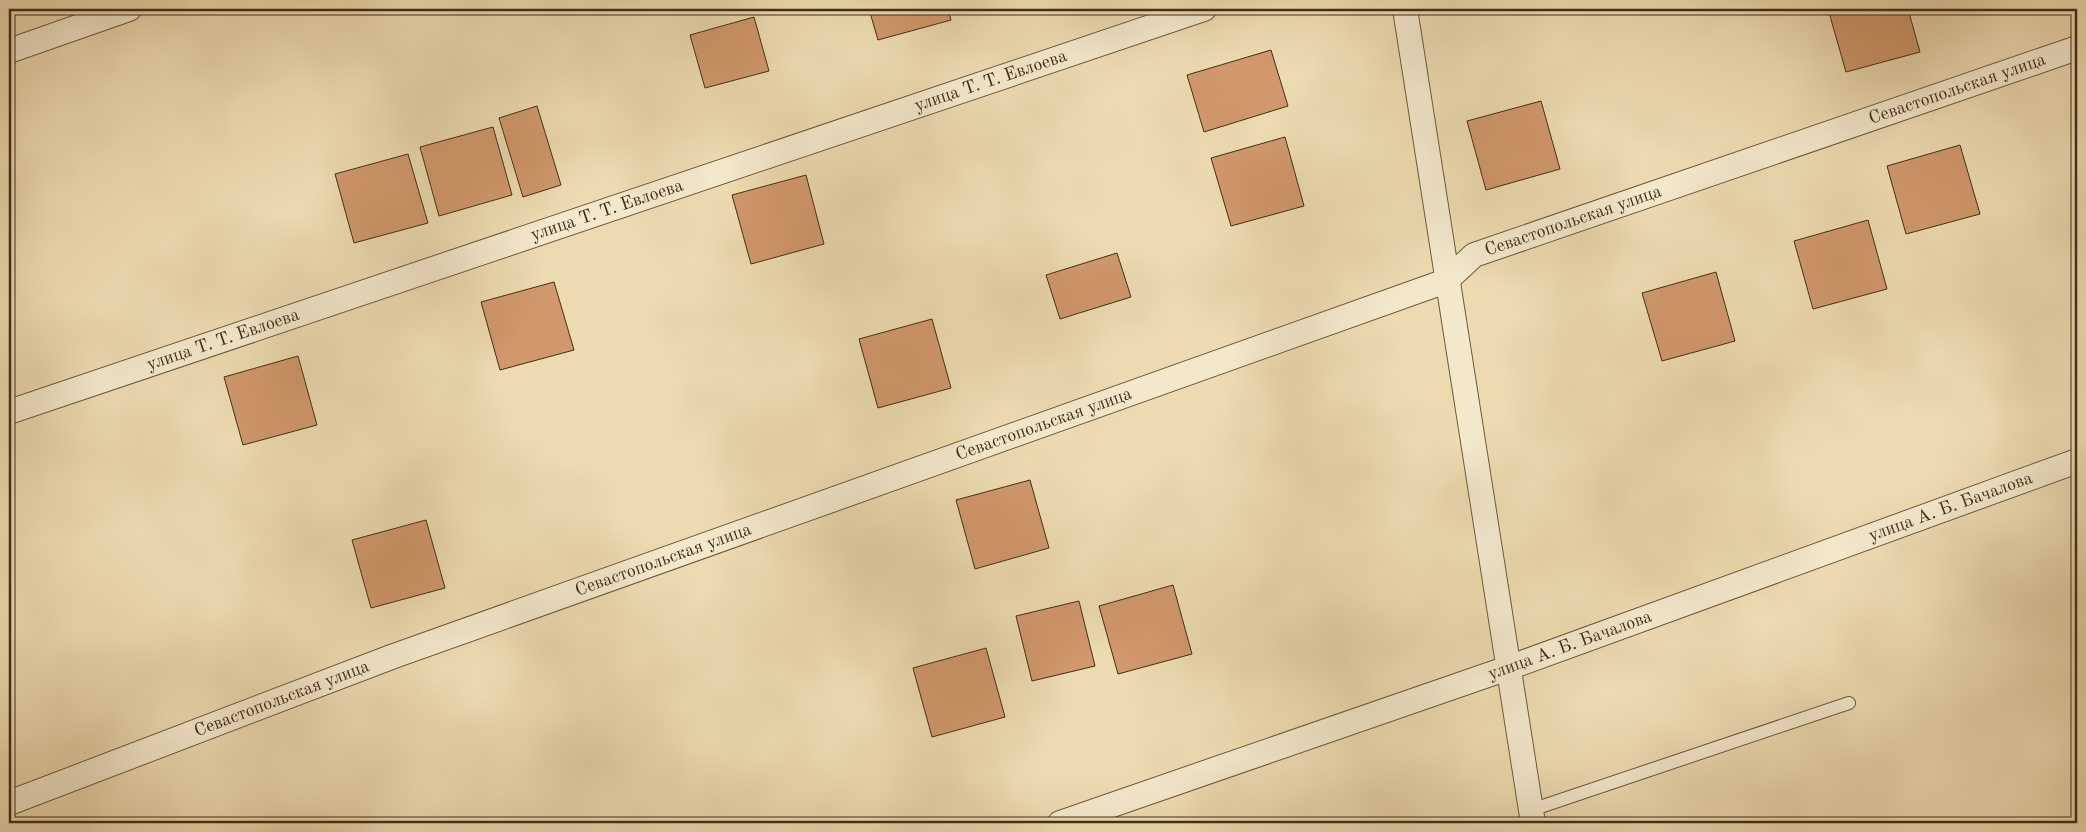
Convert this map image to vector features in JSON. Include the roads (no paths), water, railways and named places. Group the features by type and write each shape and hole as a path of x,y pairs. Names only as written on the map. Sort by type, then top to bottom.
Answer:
{"street":[{"path":"9,51 128,9"},
{"name":"улица Т. Т. Евлоева","path":"9,412 1204,9"},
{"path":"1405,9 1446,281 1532,817"},
{"name":"Севастопольская улица","path":"9,803 394,656 1446,281 1474,255 2077,48"},
{"name":"улица А. Б. Бачалова","path":"1060,823 1508,668 2077,462"}],"lane":[{"path":"1532,817 1849,703"}]}
